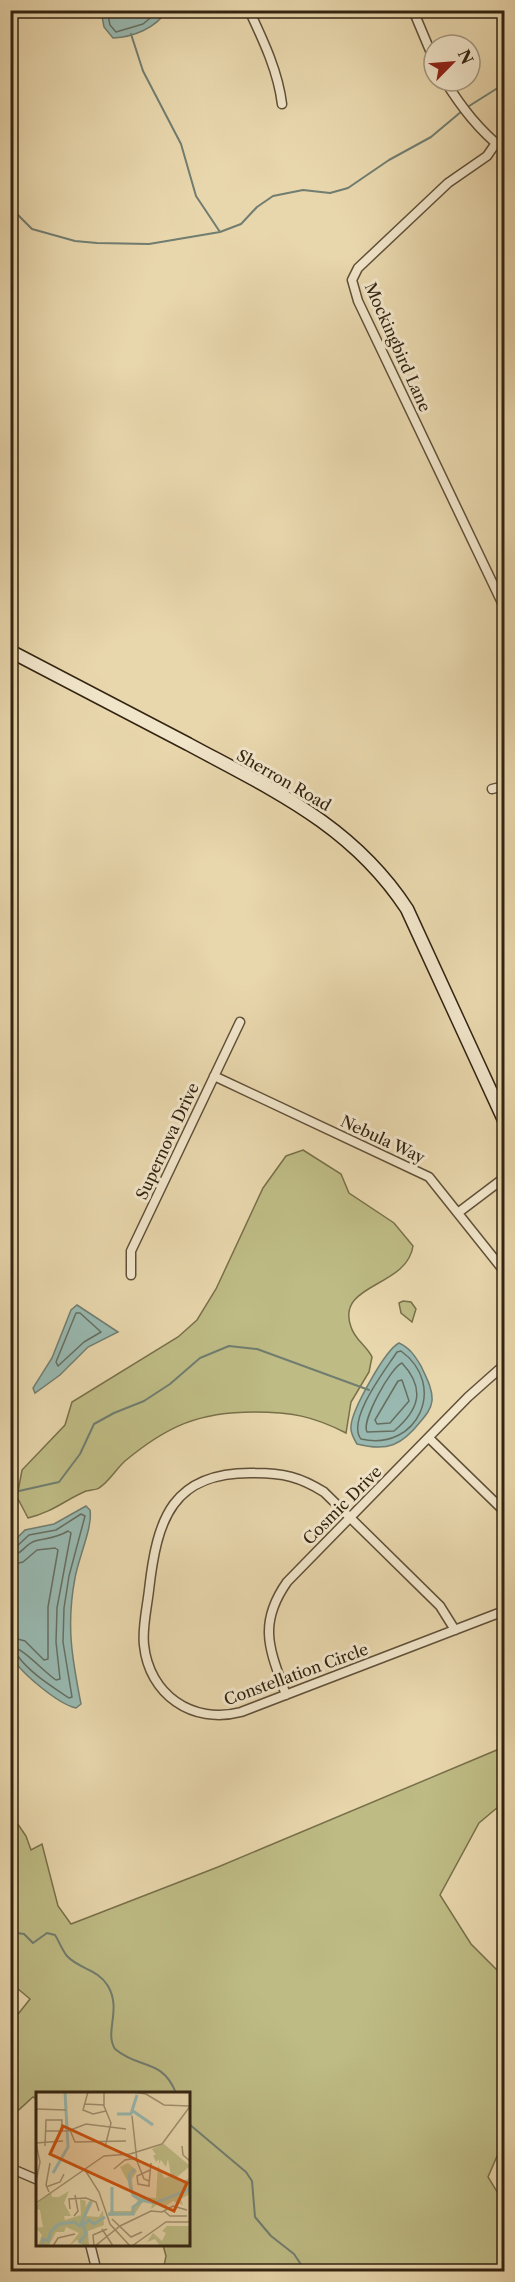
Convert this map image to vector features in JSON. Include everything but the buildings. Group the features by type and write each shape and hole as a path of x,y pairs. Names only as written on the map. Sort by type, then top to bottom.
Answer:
{"main road":[{"name":"Sherron Road","path":"10,651 296,802 355,846 386,879 407,909 504,1120"}],"street":[{"path":"249,10 274,69 282,104"},
{"path":"413,10 423,33"},
{"path":"452,93 463,110 504,150"},
{"name":"Mockingbird Lane","path":"496,143 487,156 448,183 358,268 352,280 358,301 504,607"},
{"path":"492,789 504,786"},
{"name":"Supernova Drive","path":"131,1275 131,1251 240,1022"},
{"name":"Nebula Way","path":"214,1076 421,1173 435,1183 504,1271"},
{"path":"459,1212 504,1178"},
{"name":"Cosmic Drive","path":"286,1695 270,1649 270,1613 287,1582 485,1381 504,1365"},
{"path":"429,1438 504,1511"},
{"name":"Constellation Circle","path":"455,1630 440,1606 324,1492 304,1479 285,1473 221,1475 204,1480 186,1492 163,1522 155,1542 144,1644 151,1675 167,1697 187,1710 208,1716 224,1717 286,1695 455,1630 504,1611"},
{"path":"10,2168 36,2179"},
{"path":"91,2246 97,2271"}],"shaded area":[{"path":"303,1150 341,1174 349,1193 394,1223 413,1246 408,1260 399,1270 362,1293 353,1302 349,1313 353,1332 372,1357 369,1372 351,1402 346,1433 312,1419 279,1413 234,1413 200,1418 170,1430 140,1449 99,1488 86,1491 52,1509 28,1518 17,1497 22,1470 65,1425 72,1402 178,1337 197,1320 216,1289 263,1188 286,1156"},
{"path":"411,1302 416,1309 412,1322 401,1313 399,1303"},
{"path":"504,1747 504,1802 479,1823 440,1895 471,1944 504,1977 504,2140 488,2177 504,2203 504,2271 163,2271 166,2256 163,2246 190,2246 190,2092 36,2092 36,2098 33,2097 11,2117 11,2023 30,1999 11,1983 11,1948 15,1946 10,1942 11,1814 26,1836 31,1850 42,1844 58,1906 71,1924 218,1867"}],"water":[{"path":"101,11 167,11 143,31 113,38 104,27"},
{"path":"77,1305 118,1332 88,1347 60,1375 35,1393 33,1388 52,1358 71,1310"},
{"path":"399,1343 409,1350 421,1366 429,1383 431,1407 414,1429 394,1445 377,1447 357,1444 351,1429 357,1407 378,1368"},
{"path":"86,1506 90,1510 89,1525 77,1570 71,1611 73,1656 81,1704 76,1708 59,1700 39,1686 11,1655 11,1544 25,1530 54,1524"}],"waterway":[{"path":"131,34 143,71 181,144 196,196 220,232"},
{"path":"466,108 504,84"},
{"path":"10,213 17,214 32,229 75,241 97,243 149,244 220,232 241,224 257,207 273,196 303,190 330,193 348,188 389,160 431,137 462,111"},
{"path":"10,1493 59,1482 80,1454 94,1424 144,1401 170,1384 200,1358 229,1346 257,1349 369,1390"},
{"path":"10,1932 24,1934 33,1943 47,1933 55,1935 67,1956 104,1980 112,1995 111,2035 115,2049 133,2060 157,2069 164,2074 175,2092"},
{"path":"190,2125 246,2172 252,2181 255,2217 271,2236 294,2254 306,2272"}]}
